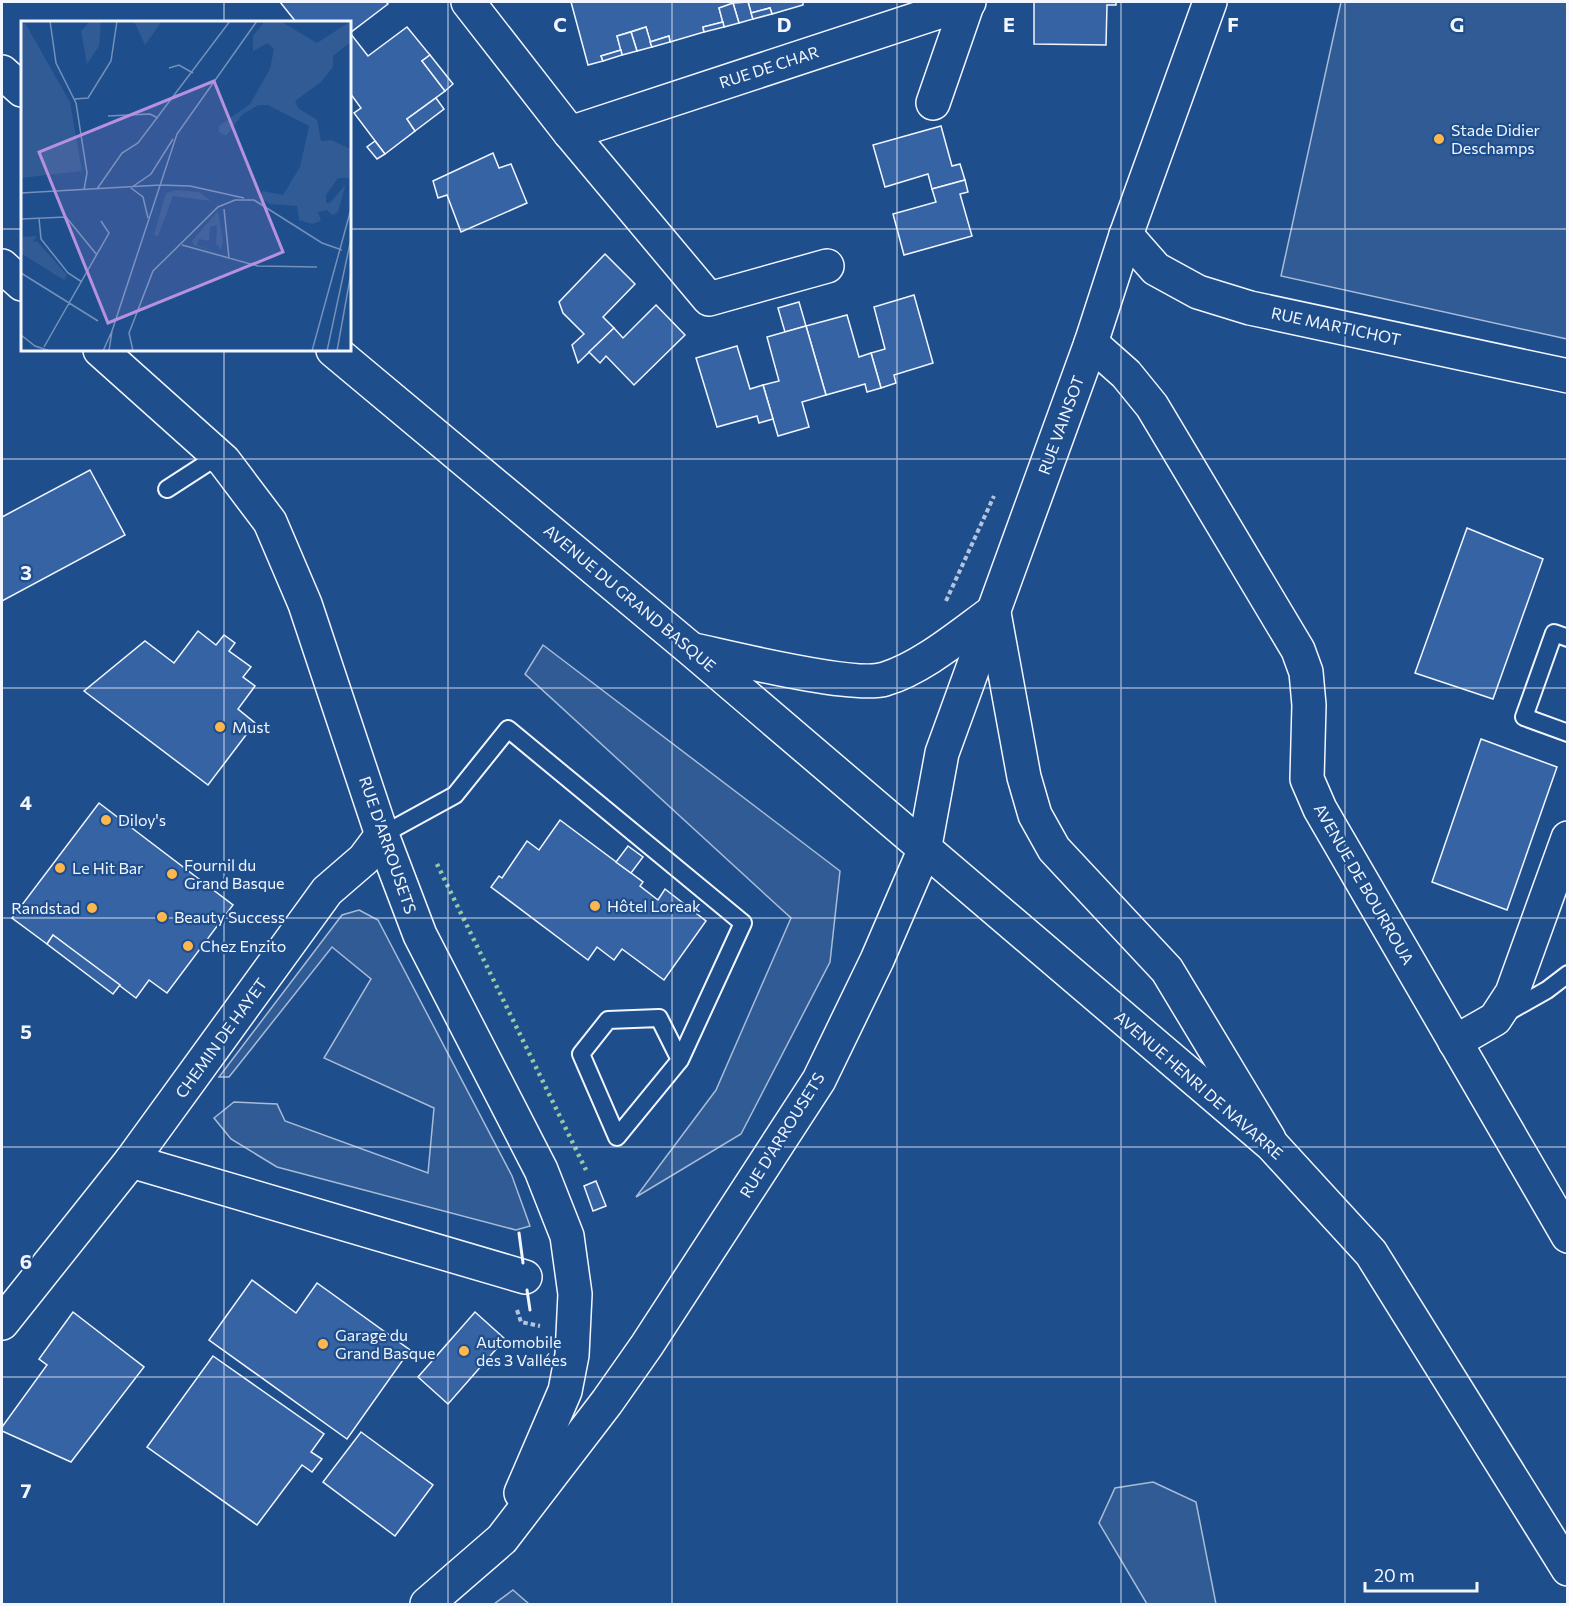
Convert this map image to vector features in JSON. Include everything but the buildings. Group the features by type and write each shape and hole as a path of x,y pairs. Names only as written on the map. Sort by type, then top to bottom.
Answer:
{"street":[{"path":"468,2 570,133 709,299 827,266"},
{"name":"RUE DE CHAR","path":"570,133 969,2"},
{"name":"RUE DE CHAR","path":"933,103 969,2"},
{"name":"RUE VAINSOT","path":"924,851 942,753 1091,343 1126,235 1210,2"},
{"path":"2,72 21,89"},
{"name":"RUE MARTICHOT","path":"1126,235 1156,269 1198,292 1250,308 1568,376"},
{"path":"2,266 21,283"},
{"name":"AVENUE DE BOURROUA","path":"1091,343 1126,374 1152,406 1298,650 1306,672 1309,705 1307,779 1320,809 1568,1236"},
{"name":"RUE D'ARROUSETS","path":"101,351 218,456 270,522 301,593 348,727 382,835 420,934 541,1170 567,1236 575,1294 572,1355 565,1391 502,1539"},
{"name":"AVENUE DU GRAND BASQUE","path":"334,351 692,650 924,851"},
{"path":"692,650 845,679 884,680 933,654 994,611 1024,777 1035,815 1054,849 1167,970 1272,1145"},
{"name":"CHEMIN DE HAYET","path":"2,1323 131,1161 327,891 364,859 382,835"},
{"path":"1455,1042 1495,1019 1512,993 1568,838"},
{"name":"RUE D'ARROUSETS","path":"427,1605 502,1539 607,1402 647,1345 819,1080 877,960 924,851"},
{"name":"AVENUE HENRI DE NAVARRE","path":"924,851 1272,1145 1371,1253 1568,1569"},
{"path":"131,1161 525,1277"},
{"path":"565,1391 607,1402"}],"lane":[{"path":"167,489 218,456"},
{"path":"1568,638 1554,633 1524,717 1568,733"},
{"path":"382,835 455,795 508,729 743,923 680,1060 617,1137 581,1054 608,1020 659,1018 680,1060"},
{"path":"1495,1019 1547,990 1568,974"}],"path":[{"path":"521,1322 547,1327"}],"shaded area":[{"name":"Stade Didier Deschamps","path":"1341,2 1567,2 1567,339 1281,276"},
{"path":"543,645 840,871 830,962 741,1134 636,1197 716,1090 791,918 525,674"},
{"path":"359,910 378,920 512,1176 530,1226 516,1230 277,1167 231,1139 214,1118 234,1102 277,1104 285,1121 428,1173 434,1108 324,1058 371,979 332,947 229,1077 219,1077 342,915"},
{"path":"1153,1482 1196,1502 1216,1604 1147,1604 1099,1523 1115,1488"},
{"path":"513,1590 529,1604 494,1604"}],"hedge":[{"path":"437,864 586,1170"}],"wall":[{"path":"519,1233 523,1263"},
{"path":"527,1290 530,1310"}],"place":[{"name":"Stade Didier Deschamps","path":"1439,139"},
{"name":"Must","path":"220,727"},
{"name":"Diloy's","path":"106,820"},
{"name":"Le Hit Bar","path":"60,868"},
{"name":"Fournil du Grand Basque","path":"172,874"},
{"name":"Hôtel Loreak","path":"595,906"},
{"name":"Randstad","path":"92,908"},
{"name":"Beauty Success","path":"162,917"},
{"name":"Chez Enzito","path":"188,946"},
{"name":"Garage du Grand Basque","path":"323,1344"},
{"name":"Automobile des 3 Vallées","path":"464,1351"}]}
